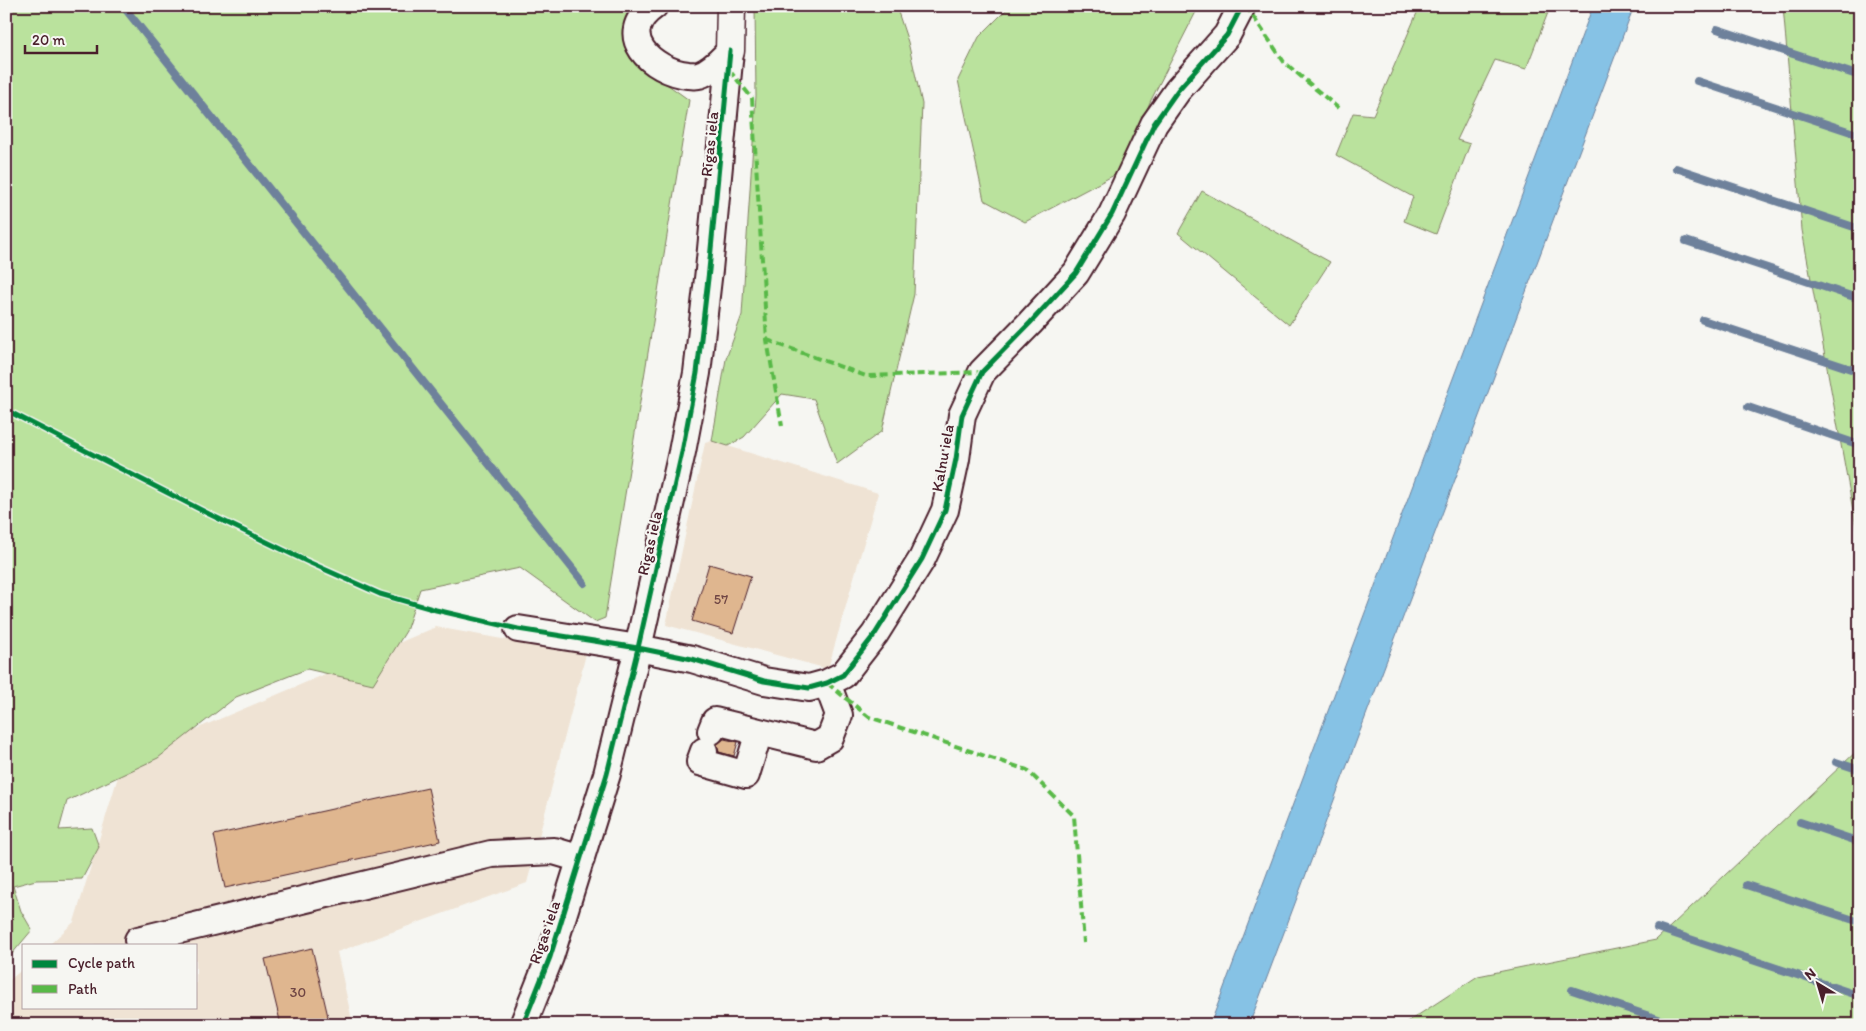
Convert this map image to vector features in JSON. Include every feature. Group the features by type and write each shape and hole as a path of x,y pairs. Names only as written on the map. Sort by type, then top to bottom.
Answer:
{"main road":[{"name":"Rīgas iela","path":"730,51 731,6"}],"street":[{"path":"654,6 637,23 637,43 652,61 675,73 698,76 712,68 730,51"},
{"name":"Kalnu iela","path":"518,629 638,648 692,659 764,681 809,688 827,683 843,674 875,634 922,559 945,510 956,459 962,415 982,372 1076,273 1112,214 1154,124 1178,90 1227,35 1242,6"},
{"name":"Rīgas iela","path":"523,1025 550,957 607,774 680,462 697,373 730,51"},
{"path":"759,732 746,775 700,762 715,721 816,746 830,738 839,714 827,683"},
{"path":"138,940 491,854 554,851 581,859"}],"shaded area":[{"path":"712,441 878,493 828,669 666,625 705,443"},
{"path":"436,627 586,654 527,883 337,952 353,1025 6,1025 6,983 22,970 22,1008 198,1008 198,944 50,944 74,922 123,760"}],"green space":[{"path":"6,6 637,6 626,17 636,62 689,100 605,618 595,622 520,568 420,589 406,631 373,684 307,669 236,697 158,758 67,801 59,830 92,828 99,847 82,879 36,880 13,886 21,911 32,930 6,961"},
{"path":"755,6 896,6 908,42 922,104 914,294 882,431 837,464 814,399 782,394 744,437 728,446 712,441 726,359 742,315 756,96"},
{"path":"1010,6 1199,6 1150,102 1122,171 1025,222 984,200 958,80 979,37"},
{"path":"1420,6 1562,6 1559,13 1549,10 1526,69 1495,60 1457,140 1470,144 1436,234 1404,221 1413,197 1336,155 1353,113 1373,115"},
{"path":"1783,6 1860,6 1860,549 1802,230"},
{"path":"1202,191 1330,262 1289,325 1178,233"},
{"path":"1860,748 1860,1025 1403,1025 1478,976 1656,940"}],"water":[{"path":"1593,6 1634,6 1249,1025 1210,1025"}],"building":[{"path":"709,564 751,576 733,633 692,621"},
{"path":"724,739 738,742 734,756 719,752 717,744"},
{"path":"428,788 440,841 225,888 214,835"},
{"path":"312,948 330,1025 281,1025 265,959"}],"waterway":[{"path":"123,6 584,583"},
{"path":"1717,29 1860,76"},
{"path":"1697,81 1860,135"},
{"path":"1676,168 1860,229"},
{"path":"1686,241 1860,299"},
{"path":"1703,320 1860,372"},
{"path":"1748,407 1860,445"},
{"path":"1836,762 1860,770"},
{"path":"1800,822 1860,842"},
{"path":"1746,885 1860,922"},
{"path":"1657,928 1860,996"},
{"path":"1572,990 1676,1025"}],"marked path":[{"path":"1246,6 1284,62 1338,108"},
{"path":"729,70 752,98 767,340 782,426"},
{"path":"767,340 866,376 982,372"},
{"path":"827,683 869,717 1027,770 1074,816 1084,943"}],"cycle path":[{"path":"6,410 209,514 380,594 436,610 518,629 638,648 692,659 764,681 809,688 827,683 843,675 875,634 922,559 945,510 956,459 962,415 982,372 1076,273 1112,214 1154,124 1178,90 1227,35 1242,6"},
{"path":"523,1025 550,957 607,774 638,648 682,452 697,373 730,51"}]}
